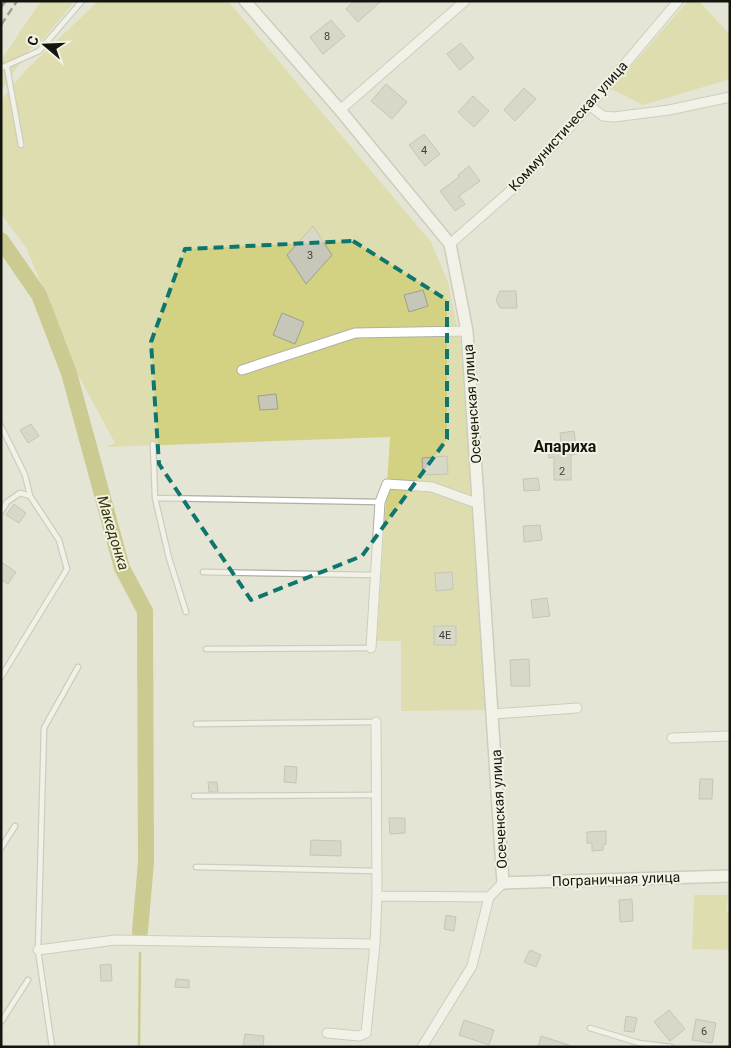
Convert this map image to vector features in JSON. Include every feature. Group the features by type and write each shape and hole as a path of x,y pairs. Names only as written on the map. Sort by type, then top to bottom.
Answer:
{"street":[{"name":"Осеченская улица","path":"245,1 340,110 450,244 467,331 503,884"},
{"path":"340,110 465,1"},
{"name":"Коммунистическая улица","path":"450,244 517,185 589,105 678,1"},
{"path":"589,105 604,116 614,117 669,110 730,96"},
{"path":"242,370 355,333 467,331"},
{"path":"371,648 380,502 387,484 432,487 479,504"},
{"path":"493,714 577,708"},
{"path":"327,1033 359,1036 366,1034 375,944 377,896 376,722"},
{"path":"672,738 730,736"},
{"name":"Пограничная улица","path":"503,884 730,876"},
{"path":"422,1047 472,966 489,897 503,884"},
{"path":"377,896 489,897"},
{"path":"38,950 115,940 375,944"}],"lane":[{"path":"1,68 7,67 39,51 82,1"},
{"path":"7,67 21,145"},
{"path":"1,426 25,475 30,496 59,540 67,569 1,677"},
{"path":"153,444 156,498 169,558 186,612"},
{"path":"1,512 8,502 20,493 30,496"},
{"path":"156,498 380,502"},
{"path":"203,572 375,575"},
{"path":"206,650 371,648"},
{"path":"52,1047 38,950 44,728 78,667"},
{"path":"196,724 376,722"},
{"path":"194,796 376,795"},
{"path":"1,848 15,826"},
{"path":"196,868 377,871"},
{"path":"1,1022 28,980"},
{"path":"590,1028 639,1043 672,1047"}],"highlighted area":[{"path":"353,241 447,300 447,439 362,556 251,600 159,464 151,342 185,249"}],"shaded area":[{"path":"41,1 75,1 40,43 30,49 1,90 1,60"},
{"path":"98,1 228,1 431,242 448,282 460,341 489,710 401,711 401,641 377,641 390,437 107,447 115,443 77,373 27,249 1,214 1,100 24,72"},
{"path":"688,1 699,1 730,35 730,79 643,105 611,89"},
{"path":"694,895 728,895 726,912 730,913 730,950 692,949"}],"building":[{"path":"354,1 381,1 358,22 346,9"},
{"path":"331,20 345,36 323,54 310,37"},
{"path":"461,43 474,58 460,70 447,54"},
{"path":"386,84 407,102 392,119 371,101"},
{"path":"524,88 536,99 515,121 504,110"},
{"path":"473,96 489,111 474,127 458,112"},
{"path":"424,134 440,154 425,166 409,145"},
{"path":"469,166 480,181 459,196 465,204 455,211 440,191 459,177 458,175"},
{"path":"313,226 332,255 306,284 287,255"},
{"path":"423,290 428,306 409,312 404,295"},
{"path":"500,291 516,291 517,308 500,308 496,300"},
{"path":"282,313 304,322 295,344 273,335"},
{"path":"276,394 278,409 260,410 258,396"},
{"path":"31,424 39,436 28,443 20,430"},
{"path":"574,431 577,454 571,455 571,480 554,480 554,457 549,458 547,446 561,444 560,433"},
{"path":"447,456 448,474 423,475 422,458"},
{"path":"538,478 540,490 524,491 523,479"},
{"path":"14,504 26,513 19,523 6,515"},
{"path":"540,525 542,540 524,542 523,526"},
{"path":"1,562 16,572 8,584 1,580"},
{"path":"452,572 453,589 436,591 435,573"},
{"path":"547,598 550,616 533,618 531,600"},
{"path":"434,626 456,626 456,645 434,645"},
{"path":"529,659 530,686 511,686 510,660"},
{"path":"285,766 297,767 296,783 284,782"},
{"path":"700,779 713,779 712,799 699,799"},
{"path":"208,782 217,782 218,792 209,792"},
{"path":"389,818 405,818 405,833 390,834"},
{"path":"606,831 606,844 603,845 603,850 592,851 592,843 587,843 587,832"},
{"path":"311,840 341,841 341,856 310,855"},
{"path":"632,899 633,921 620,922 619,900"},
{"path":"446,915 456,917 454,931 444,929"},
{"path":"530,950 541,955 536,967 524,962"},
{"path":"111,964 112,981 101,981 100,965"},
{"path":"176,979 189,980 189,988 175,987"},
{"path":"669,1010 685,1029 670,1041 654,1022"},
{"path":"626,1016 637,1018 634,1032 624,1031"},
{"path":"696,1019 716,1023 712,1043 692,1040"},
{"path":"464,1020 494,1030 489,1045 459,1035"},
{"path":"245,1034 264,1036 263,1047 243,1047"},
{"path":"541,1036 569,1045 569,1047 538,1047"}],"waterway":[{"name":"Македонка","path":"1,240 39,295 69,373 122,568 145,611 146,862 140,931"},
{"name":"Македонка","path":"139,1047 140,953"}],"railway":[{"path":"1,7 6,1"},
{"path":"1,25 17,1"}],"district":[{"name":"Апариха","path":"565,446"}]}
